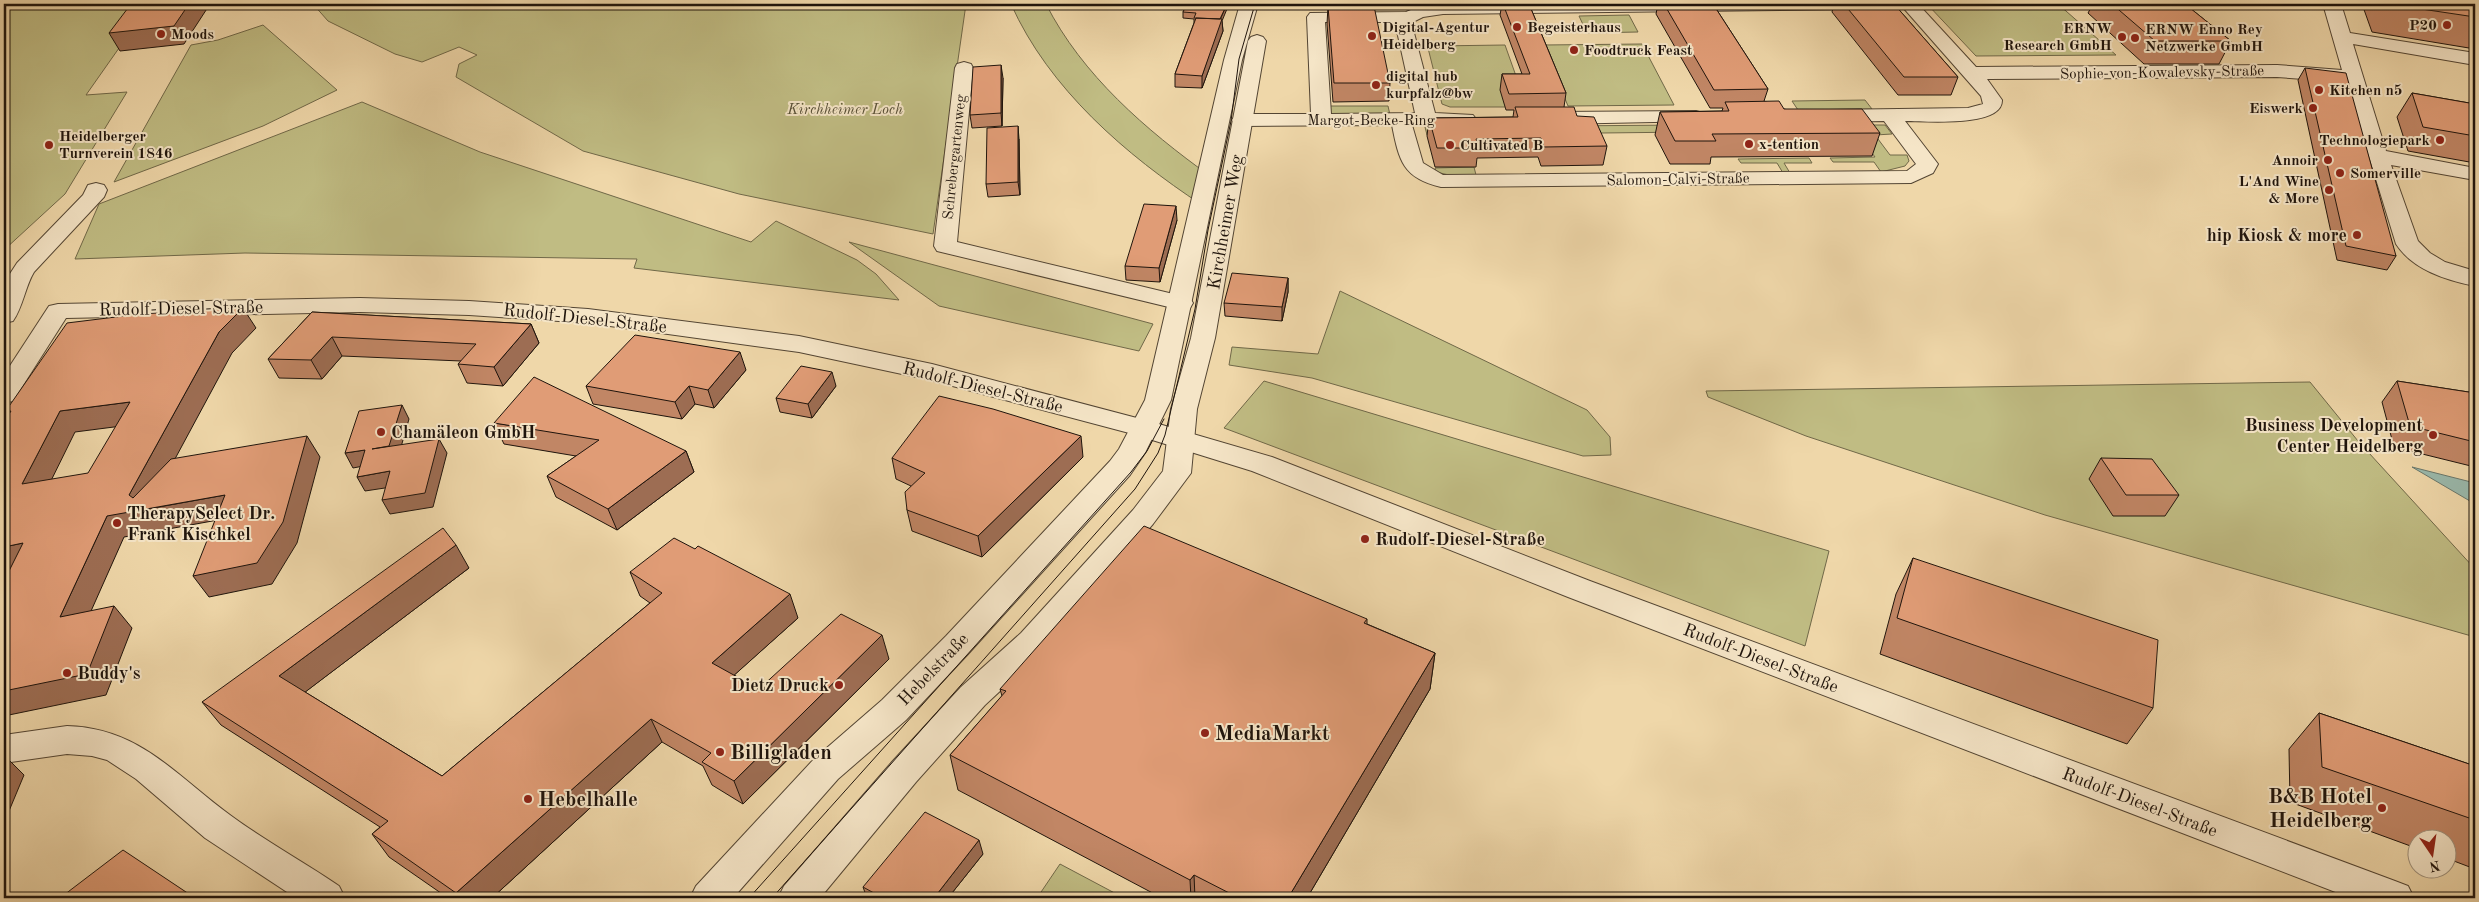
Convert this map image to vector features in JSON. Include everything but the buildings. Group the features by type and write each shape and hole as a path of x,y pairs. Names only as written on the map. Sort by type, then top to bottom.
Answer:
{"street":[{"path":"1427,120 1404,29 1404,20 1418,12 1443,9 1896,4"},
{"path":"1813,116 1968,114 1989,110 1994,100 1909,4"},
{"path":"2332,4 2377,156 2407,244 2413,251 2438,267 2475,279"},
{"name":"Kirchheimer Weg","path":"1182,441 1184,409 1203,338 1224,231 1252,56 1256,12"},
{"name":"Kirchheimer Weg","path":"1142,428 1158,400 1181,303 1233,60 1256,12"},
{"path":"1321,121 1316,17 1409,17"},
{"path":"2341,37 2475,59"},
{"name":"Schrebergartenweg","path":"964,68 944,246 1181,303"},
{"name":"Sophie-von-Kowalevsky-Straße","path":"1972,74 2278,71 2353,77"},
{"name":"Salomon-Calvi-Straße","path":"1400,120 1409,156 1416,170 1429,178 1441,181 1911,177 1926,169 1927,164 1890,115"},
{"path":"1534,119 1710,117"},
{"name":"Margot-Becke-Ring","path":"1242,120 1487,119"},
{"path":"2377,156 2475,174"},
{"path":"4,316 15,284 25,268 93,197 96,190"},
{"name":"Rudolf-Diesel-Straße","path":"4,395 58,311 360,305 469,308 588,316 809,346 932,372 1142,428 1262,464 1579,589 2395,898"},
{"name":"Hebelstraße","path":"708,898 826,768 894,710 957,645 1120,468 1131,453 1142,428"},
{"path":"796,898 904,772 973,696 1032,642 1143,517 1177,473 1182,441"},
{"path":"4,749 50,739 82,740 107,745 134,759 218,827 326,898"}],"green space":[{"name":"Heidelberger Turnverein 1846","path":"4,4 150,4 86,95 127,92 65,194 4,250"},
{"name":"Kirchheimer Loch","path":"313,4 966,4 933,234 739,194 583,151 456,77 459,64 477,55 459,47 422,62 395,54 328,21"},
{"path":"1011,4 1046,4 1061,30 1097,77 1139,120 1210,176 1202,205 1145,164 1092,118 1046,64 1027,35"},
{"path":"1927,4 2058,4 2116,55 1976,56"},
{"path":"1629,15 1638,32 1587,33 1579,16"},
{"path":"263,25 337,90 263,126 114,182 191,45 218,40"},
{"path":"1642,44 1674,105 1568,106 1543,45"},
{"path":"1505,45 1527,107 1450,107 1442,104 1428,48 1433,46"},
{"path":"1865,100 1872,109 1798,110 1792,101"},
{"path":"362,102 480,152 751,242 776,221 857,260 876,274 899,300 634,268 637,259 245,253 75,259 99,204"},
{"path":"1326,106 1388,106 1390,115 1327,115"},
{"path":"1686,125 1690,132 1427,135 1425,127"},
{"path":"1833,125 1885,125 1892,134 1875,135 1890,155 1907,155 1909,161 1905,166 1881,172 1874,162 1833,162 1830,158 1875,157 1856,131"},
{"path":"1809,158 1812,163 1784,163 1790,173 1783,173 1777,163 1741,163 1738,159"},
{"path":"1474,167 1476,175 1449,175 1436,172 1435,168"},
{"path":"849,242 1153,324 1139,351 939,306"},
{"path":"1340,291 1587,410 1610,437 1611,455 1583,456 1312,378 1229,365 1232,347 1318,354"},
{"path":"1264,381 1829,551 1805,646 1224,428"},
{"path":"2310,382 2358,441 2475,569 2475,637 2045,515 1806,436 1708,397 1706,391"},
{"path":"1060,864 1124,898 1037,898"}],"shaded area":[{"path":"2412,467 2475,483 2475,504"}],"tram line":[{"path":"772,898 1135,489 1158,453 1165,435 1195,309 1208,230 1231,121 1239,59 1255,4"},
{"path":"749,898 1131,472 1147,451 1164,419"}],"place":[{"name":"P20","path":"2447,25"},
{"name":"Begeisterhaus","path":"1517,27"},
{"name":"Moods","path":"161,34"},
{"name":"Digital-Agentur Heidelberg","path":"1372,36"},
{"name":"ERNW Research GmbH","path":"2122,37"},
{"name":"ERNW Enno Rey Netzwerke GmbH","path":"2135,38"},
{"name":"Foodtruck Feast","path":"1574,50"},
{"name":"digital hub kurpfalz@bw","path":"1376,85"},
{"name":"Kitchen n5","path":"2319,90"},
{"name":"Eiswerk","path":"2313,108"},
{"name":"Technologiepark","path":"2440,140"},
{"name":"x-tention","path":"1749,144"},
{"name":"Heidelberger Turnverein 1846","path":"49,145"},
{"name":"Cultivated B","path":"1450,145"},
{"name":"Annoir","path":"2328,160"},
{"name":"Somerville","path":"2340,173"},
{"name":"L'And Wine & More","path":"2329,190"},
{"name":"hip Kiosk & more","path":"2357,235"},
{"name":"Chamäleon GmbH","path":"381,432"},
{"name":"Business Development Center Heidelberg","path":"2433,435"},
{"name":"TherapySelect Dr. Frank Kischkel","path":"117,523"},
{"name":"Rudolf-Diesel-Straße","path":"1365,539"},
{"name":"Buddy's","path":"67,673"},
{"name":"Dietz Druck","path":"839,685"},
{"name":"MediaMarkt","path":"1205,733"},
{"name":"Billigladen","path":"720,752"},
{"name":"Hebelhalle","path":"528,799"},
{"name":"B&B Hotel Heidelberg","path":"2382,808"}]}
